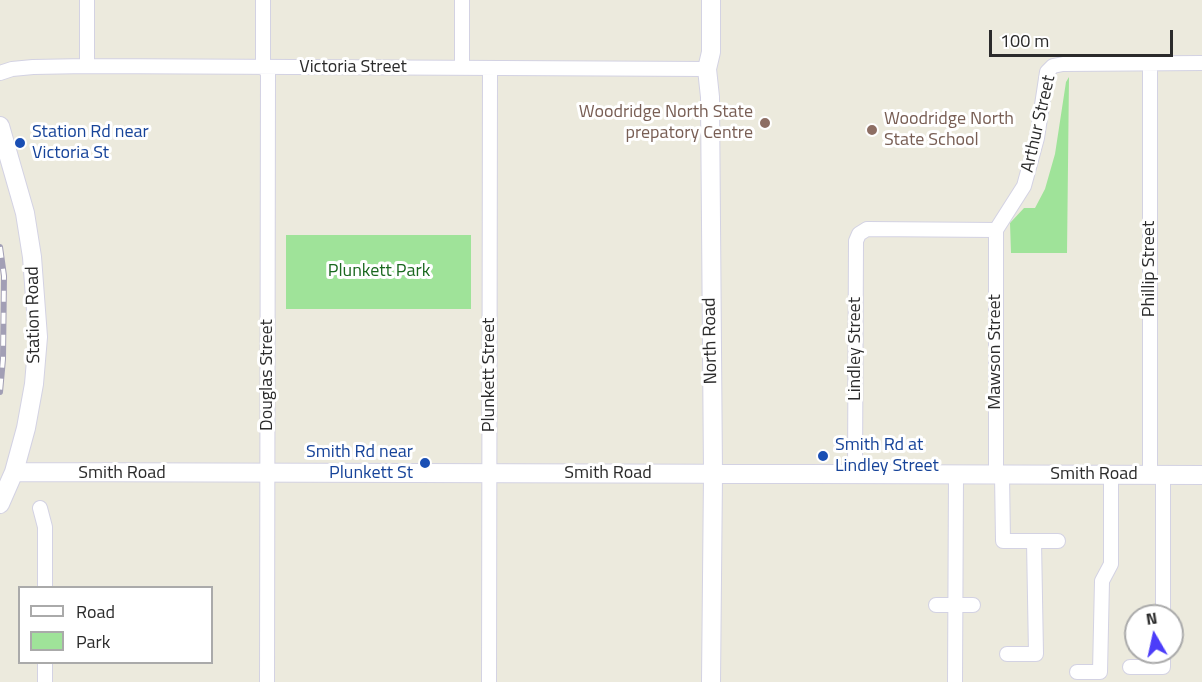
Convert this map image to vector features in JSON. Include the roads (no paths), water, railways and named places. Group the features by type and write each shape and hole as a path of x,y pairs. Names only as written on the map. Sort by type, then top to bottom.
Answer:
{"street":[{"path":"87,0 87,66"},
{"name":"Douglas Street","path":"263,0 268,474 267,682"},
{"path":"462,0 462,68"},
{"name":"North Road","path":"711,0 711,52 707,69 710,97 713,475 711,682"},
{"name":"Phillip Street","path":"1150,63 1157,475 1162,604"},
{"name":"Arthur Street","path":"996,230 1024,186 1037,138 1047,72 1053,66 1202,63"},
{"name":"Victoria Street","path":"0,73 33,67 87,66 707,69"},
{"name":"Plunkett Street","path":"489,682 490,69"},
{"name":"Station Road","path":"0,126 26,213 38,327 34,384 14,472 0,504"},
{"name":"Lindley Street","path":"855,475 856,242 860,234 867,229 996,230"},
{"name":"Mawson Street","path":"996,230 999,474 1003,541 1034,541"},
{"name":"Smith Road","path":"14,472 1202,475"},
{"path":"955,682 957,475"},
{"path":"1077,672 1100,672 1102,581 1111,564 1111,475"},
{"path":"40,508 45,527 45,586"},
{"path":"1006,654 1036,654 1034,541 1058,541"},
{"path":"936,605 973,605"},
{"path":"45,664 45,682"},
{"path":"1130,667 1163,667 1163,664"}],"railway":[{"path":"0,247 4,276 3,359 0,392"}],"place":[{"name":"Woodridge North State prepatory Centre","path":"765,123"},
{"name":"Woodridge North State School","path":"872,130"},
{"name":"Station Rd near Victoria St","path":"20,143"},
{"name":"Smith Rd at Lindley Street","path":"823,456"},
{"name":"Smith Rd near Plunkett St","path":"425,463"}],"park label":[{"name":"Plunkett Park","path":"379,272"}]}
